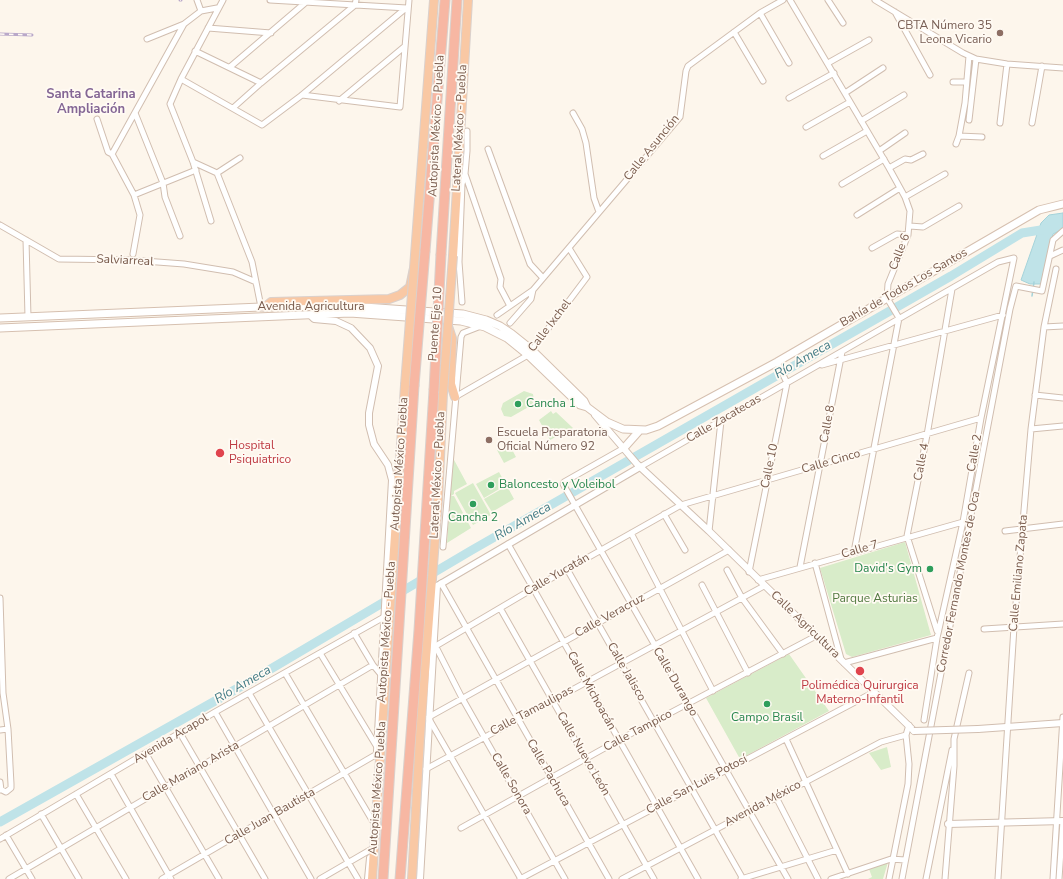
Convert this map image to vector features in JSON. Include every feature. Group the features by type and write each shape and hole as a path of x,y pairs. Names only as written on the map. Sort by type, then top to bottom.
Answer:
{"highway":[{"path":"263,307 271,302 395,297 404,293 410,287 414,268 434,0"},
{"name":"Autopista México - Puebla","path":"425,251 444,0"},
{"name":"Autopista México - Puebla","path":"442,254 457,0"},
{"name":"Lateral México - Puebla","path":"453,256 459,194 468,0"},
{"name":"Puente Eje 10","path":"414,386 425,251"},
{"name":"Puente Eje 10","path":"400,879 420,630 422,562 442,254"},
{"name":"Puente Eje 10","path":"443,393 453,256"},
{"name":"Autopista México Puebla","path":"372,879 386,616 414,268"},
{"path":"448,326 452,338 450,384 455,397"},
{"name":"Autopista México - Puebla","path":"383,879 414,386"},
{"name":"Lateral México - Puebla","path":"424,738 430,596 438,500 443,393"},
{"path":"412,879 424,738"}],"main road":[{"name":"Bahía de Todos Los Santos","path":"640,430 658,426 778,364 1039,210 1063,204"},
{"name":"Avenida Agricultura","path":"0,318 263,307 350,306 463,314 500,326 584,401 589,410 607,422 623,429 640,430"},
{"name":"Avenida Agricultura","path":"0,328 350,314 461,321 481,326 507,338 530,353"},
{"path":"626,450 640,430"}],"street":[{"path":"198,0 201,11"},
{"path":"211,220 196,170 170,104 195,51 223,0"},
{"path":"270,0 305,3 356,2 407,8"},
{"path":"382,6 383,0"},
{"path":"302,95 339,101 400,107 407,8 409,0"},
{"name":"Calle Asunción","path":"497,315 533,290 680,117 688,66 760,13 783,0"},
{"name":"Calle 6","path":"790,0 884,159 905,197 910,211 910,226 908,235 888,284 888,300"},
{"path":"828,0 843,23"},
{"path":"875,0 976,59 1007,64 1063,68"},
{"path":"233,108 356,2"},
{"path":"230,67 305,3"},
{"path":"147,39 184,24 201,11 218,8"},
{"path":"181,79 262,125 302,95 407,8"},
{"path":"894,11 930,75"},
{"path":"760,13 788,63"},
{"path":"112,154 184,24"},
{"path":"208,28 271,33"},
{"path":"734,32 763,81"},
{"path":"828,63 869,40"},
{"path":"339,101 404,47"},
{"path":"195,51 261,83"},
{"path":"956,144 960,136 969,56"},
{"path":"969,120 976,59"},
{"path":"1000,123 1007,64"},
{"path":"1032,123 1042,66"},
{"path":"845,93 883,68"},
{"path":"789,98 834,73"},
{"path":"953,82 966,82"},
{"path":"862,121 904,95"},
{"path":"806,127 850,102"},
{"path":"135,113 163,183 165,197 180,236"},
{"path":"573,113 584,132 594,198 599,212"},
{"path":"97,118 108,152 112,154 134,195 140,215 133,254"},
{"path":"462,302 459,262 459,194 465,174 467,131"},
{"path":"823,156 867,131"},
{"path":"879,151 905,133"},
{"path":"960,136 982,137"},
{"path":"488,150 530,264 543,278"},
{"path":"889,168 905,159 911,160 923,154"},
{"path":"217,173 240,158"},
{"path":"842,184 884,159"},
{"path":"193,162 217,173 252,262 263,307"},
{"path":"134,195 196,170"},
{"path":"465,174 501,279 500,287 510,306"},
{"path":"905,197 945,174"},
{"path":"857,215 900,188"},
{"path":"910,226 923,227 959,206"},
{"name":"Salviarreal","path":"0,225 59,259 131,260 184,264 233,272 256,282"},
{"path":"1050,256 1053,240 1063,231"},
{"path":"872,248 897,234 908,235"},
{"path":"26,240 28,317"},
{"name":"Calle Ixchel","path":"455,397 530,353 587,277 569,248"},
{"path":"1050,256 1063,250"},
{"name":"Corredor Fernando Montes de Oca","path":"902,879 1012,302 1016,286 1040,291 1050,256"},
{"name":"Calle Zacatecas","path":"439,585 638,466 721,421 998,262 1014,258"},
{"name":"Calle 2","path":"924,720 937,635 963,522 981,418 1014,258"},
{"name":"Calle Emiliano Zapata","path":"998,879 1014,627 1031,430 1044,327 1056,269"},
{"name":"Calle 4","path":"937,635 908,536 952,289"},
{"name":"Calle Asunción","path":"510,323 531,299 533,290"},
{"path":"854,552 899,318 888,300"},
{"path":"1004,307 1012,302"},
{"path":"310,315 314,319 336,321 351,328 363,340 376,358 378,372 369,413 370,434 378,451 388,465 392,480 389,582"},
{"path":"815,367 1003,315"},
{"path":"443,547 461,337 463,333 481,326"},
{"path":"1044,327 1063,326"},
{"name":"Calle 8","path":"800,567 842,352"},
{"path":"778,364 787,383"},
{"name":"Calle 10","path":"749,572 787,383"},
{"path":"1036,394 1063,398"},
{"name":"Calle Agricultura","path":"589,410 626,450 638,466 729,550 749,572 914,731 1008,727 1062,721"},
{"name":"Calle Cinco","path":"682,505 766,482 981,418"},
{"path":"709,531 721,421"},
{"path":"1031,430 1063,426"},
{"name":"Calle Durango","path":"626,450 564,482 565,486 600,551 788,879"},
{"name":"Calle Yucatán","path":"435,647 567,569 682,505"},
{"path":"664,514 685,550"},
{"name":"Calle 7","path":"758,580 908,536 963,522"},
{"path":"1005,531 1063,524"},
{"path":"631,533 683,630 713,692"},
{"name":"Calle Michoacán","path":"508,544 698,879"},
{"name":"Calle Veracruz","path":"429,718 495,679 729,550"},
{"path":"815,563 842,661 937,635"},
{"name":"Calle Jalisco","path":"567,569 655,721 742,879"},
{"path":"727,570 742,598 783,654"},
{"path":"420,879 426,769 424,738 429,718 439,585"},
{"name":"Calle Pachuca","path":"439,585 466,628 610,879"},
{"path":"702,585 748,673"},
{"name":"Calle Tamaulipas","path":"426,769 764,586"},
{"path":"0,598 1,693 8,729 10,788 2,790 0,782"},
{"name":"Calle Nuevo León","path":"500,608 654,879"},
{"name":"Avenida Acapol","path":"0,839 216,712 386,616"},
{"name":"Autopista México Puebla","path":"368,879 383,678 383,640 386,616"},
{"path":"984,629 1063,624"},
{"path":"354,633 373,665 383,678"},
{"name":"Calle Tampico","path":"461,828 619,740 713,692 816,636"},
{"name":"Calle Sonora","path":"435,647 462,698 565,879"},
{"path":"320,653 377,751"},
{"name":"Calle Mariano Arista","path":"9,879 130,806 200,767 373,665"},
{"path":"285,673 372,820"},
{"path":"926,879 954,739 969,674"},
{"name":"Calle San Luis Potosí","path":"521,879 874,692"},
{"path":"249,693 358,879"},
{"path":"216,712 312,879"},
{"path":"429,718 521,879"},
{"path":"1053,879 1062,721"},
{"path":"889,879 908,784 906,735 909,725"},
{"path":"0,730 8,729"},
{"path":"180,733 265,879"},
{"name":"Avenida México","path":"622,879 881,742 906,735"},
{"path":"786,739 848,874"},
{"path":"945,879 948,824 954,766 954,739"},
{"name":"Calle Juan Bautista","path":"162,879 170,877 239,834 344,774 377,751"},
{"path":"146,754 218,879"},
{"path":"111,774 170,877"},
{"path":"76,794 126,879"},
{"path":"776,797 818,879"},
{"path":"41,814 79,879"},
{"path":"948,824 1063,821 1059,879"},
{"path":"6,835 32,879"},
{"path":"320,879 370,850"},
{"path":"742,879 837,850"},
{"path":"831,879 892,859 905,860"}],"green space":[{"name":"Cancha 1","path":"524,391 533,394 534,400 532,405 511,417 504,416 501,409 503,403"},
{"path":"551,411 553,414 556,412 573,428 550,440 539,420"},
{"path":"509,444 516,457 504,463 497,450"},
{"path":"453,458 467,484 454,491 454,494 451,496 454,496 471,528 447,543"},
{"name":"Baloncesto y Voleibol","path":"499,472 506,485 484,498 476,484"},
{"name":"Cancha 2","path":"473,483 491,515 473,525 455,493"},
{"path":"507,486 514,499 492,512 484,499"},
{"name":"Parque Asturias","path":"905,542 931,635 852,657 846,654 820,568"},
{"name":"Campo Brasil","path":"789,654 829,711 740,759 706,698"},
{"path":"887,747 891,767 881,770 869,753"},
{"path":"888,862 883,879 868,879 872,877 869,869"}],"water":[{"path":"1063,213 1063,229 1053,234 1041,284 1030,284 1021,280 1041,223 1049,215"}],"waterway":[{"name":"Río Ameca","path":"0,822 247,683 472,550 951,276 1022,233 1047,229"},
{"path":"1032,296 1034,282"}],"railway":[{"path":"0,34 32,35"}],"place":[{"name":"CBTA Número 35 Leona Vicario","path":"1000,33"},
{"name":"Cancha 1","path":"518,404"},
{"name":"Escuela Preparatoria Oficial Número 92","path":"489,440"},
{"name":"Hospital Psiquiatrico","path":"220,453"},
{"name":"Baloncesto y Voleibol","path":"491,485"},
{"name":"Cancha 2","path":"473,504"},
{"name":"David's Gym","path":"930,569"},
{"name":"Polimédica Quirurgica Materno-Infantil","path":"860,671"},
{"name":"Campo Brasil","path":"767,704"}],"district":[{"name":"Santa Catarina Ampliación","path":"91,102"}]}
